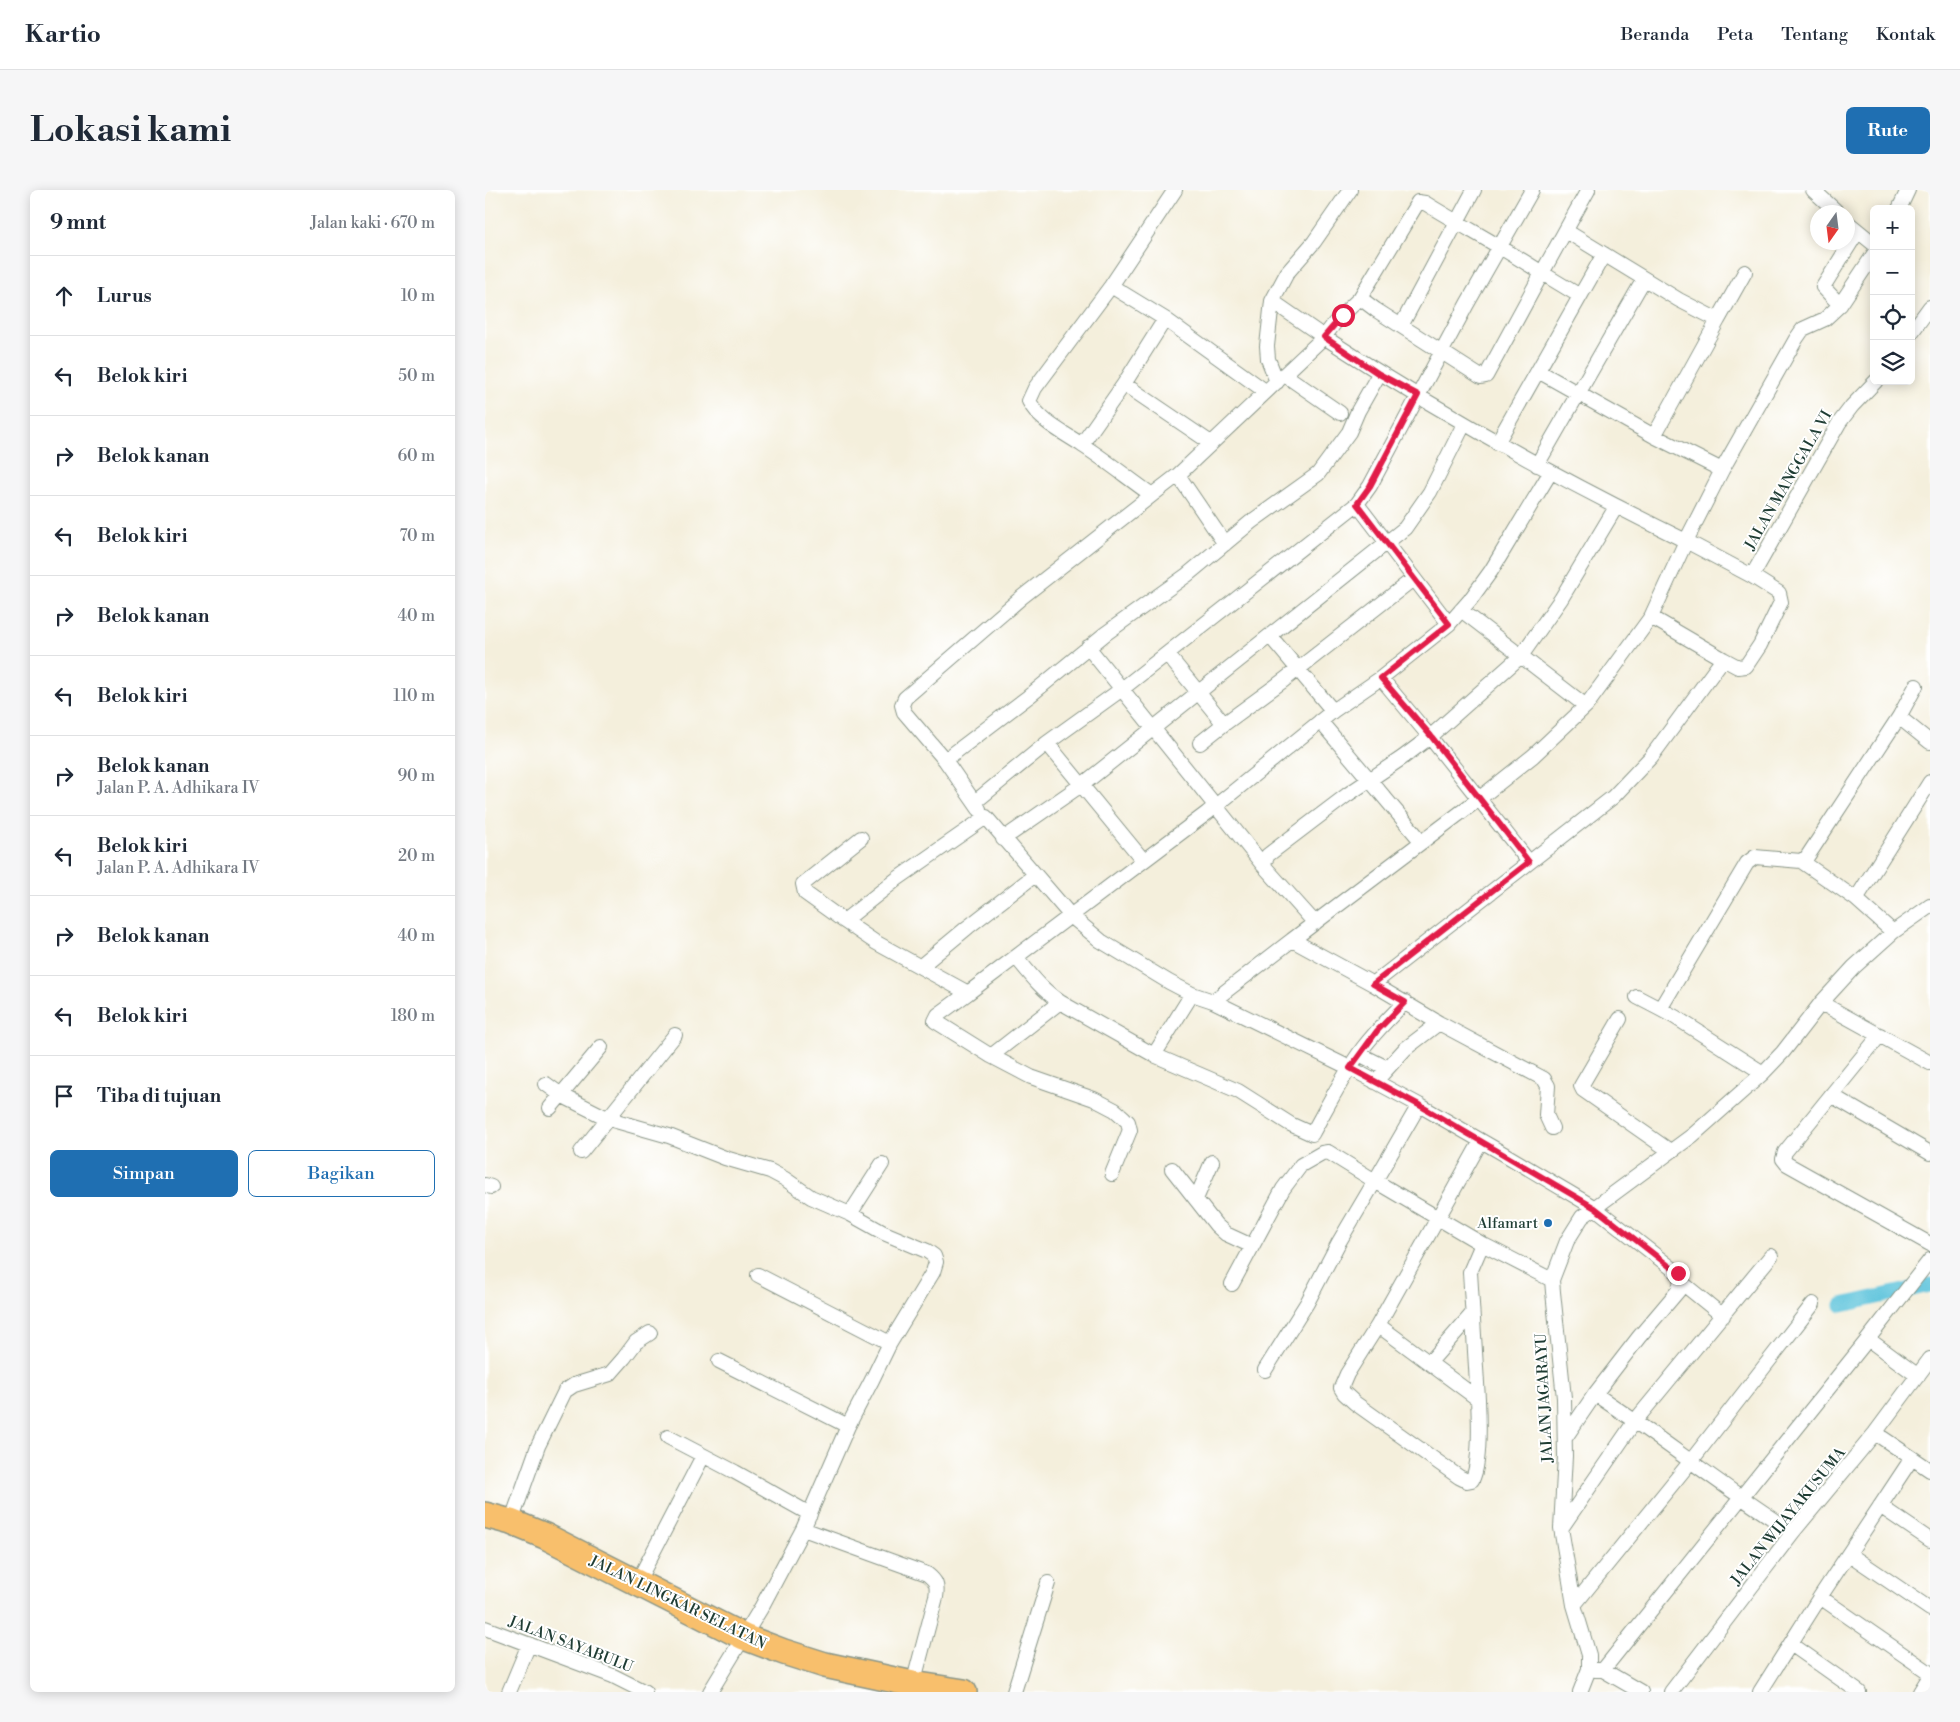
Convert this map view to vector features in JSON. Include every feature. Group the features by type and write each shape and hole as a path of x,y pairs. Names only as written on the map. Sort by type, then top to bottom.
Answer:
{"highway":[{"name":"JALAN LINGKAR SELATAN","path":"485,1515 511,1522 545,1536 744,1637 784,1652 825,1664 913,1684 964,1692"}],"street":[{"path":"1152,495 1082,444 1062,434 1033,409 1029,401 1035,388 1111,286 1175,190"},
{"path":"1340,413 1281,378 1268,359 1267,346 1272,301 1287,273 1314,242 1351,190"},
{"path":"1401,326 1474,190"},
{"path":"975,802 1047,743 1122,689 1357,504 1370,486 1418,395 1532,190"},
{"path":"1361,298 1481,377 1486,376 1567,231 1587,190"},
{"path":"1813,190 1829,205"},
{"path":"1901,205 1909,190"},
{"path":"1580,296 1500,246 1456,223 1425,202 1418,202 1361,298 1337,320 1324,337 1178,474 1021,597 905,698 903,705 904,712 945,760 1003,838 1071,916 1101,941 1192,994 1213,1001 1350,1068 1419,1105 1595,1208 1678,1273 1681,1282 1723,1316"},
{"path":"1855,228 1870,241"},
{"path":"1567,231 1643,279 1718,320"},
{"path":"1840,305 1823,287 1841,250"},
{"path":"1497,443 1604,254"},
{"path":"1213,1001 1480,798 1533,756 1586,706 1651,617 1686,541 1722,470 1799,334 1803,329 1825,319 1840,305 1870,260"},
{"path":"1654,436 1745,272"},
{"path":"1537,465 1643,279"},
{"path":"1111,286 1165,319 1265,391"},
{"path":"1272,301 1379,374 1550,473 1752,576 1779,593 1781,602 1760,645 1746,666 1739,668 1651,617"},
{"path":"1915,328 1930,307"},
{"path":"1082,444 1124,384 1165,319"},
{"path":"1538,371 1654,436 1722,470"},
{"path":"945,760 1028,697 1088,647 1187,575 1251,522 1318,474 1349,432 1361,405 1379,374"},
{"path":"1124,384 1211,443"},
{"name":"JALAN MANGGALA VI","path":"1752,576 1839,423 1872,385"},
{"path":"1003,838 1082,784 1388,544 1405,528 1430,492 1464,424"},
{"path":"1112,1174 1130,1130 1128,1122 1123,1117 1115,1110 1093,1099 1031,1078 991,1056 935,1021 938,1015 1216,806 1320,721 1381,678 1449,624 1491,571 1550,473"},
{"path":"1178,474 1225,544"},
{"path":"1357,504 1449,624"},
{"path":"1263,865 1268,855 1347,794 1431,736 1521,656 1561,599 1616,507"},
{"path":"1201,743 1413,579"},
{"path":"1461,610 1586,706"},
{"path":"1270,636 1333,711"},
{"path":"1088,647 1155,728 1263,865 1315,922"},
{"path":"1167,654 1224,724"},
{"path":"1373,984 1613,797 1651,757 1723,659"},
{"path":"1381,678 1431,736 1529,862"},
{"path":"1801,862 1811,851 1899,717 1916,686"},
{"path":"1899,717 1930,742"},
{"path":"1320,721 1422,842"},
{"path":"1047,743 1143,860"},
{"path":"1856,899 1930,782"},
{"path":"844,922 897,879 986,817"},
{"path":"861,838 803,884 805,893 875,942 967,993"},
{"path":"1660,1009 1747,862 1755,857 1801,862 1856,899 1893,932"},
{"path":"921,966 1035,875"},
{"name":"JALAN JAGARAYU","path":"1580,1692 1596,1670 1589,1655 1574,1605 1561,1528 1565,1438 1564,1398 1552,1280 1567,1241 1582,1217 1693,1135 1763,1073 1783,1052 1821,1003 1854,967 1893,932 1930,906"},
{"path":"1292,940 1543,1079 1548,1086 1546,1115 1552,1128"},
{"path":"1016,957 1037,984 1059,1002 1155,1055 1239,1091 1290,1124 1312,1134 1350,1068 1377,1031 1406,1003"},
{"path":"1155,1055 1192,994"},
{"path":"1637,996 1675,1017 1763,1073"},
{"path":"991,1056 1059,1002"},
{"path":"1821,1003 1930,1063"},
{"path":"1620,1019 1581,1086 1583,1090 1671,1150"},
{"path":"1375,1082 1405,1049 1438,1022"},
{"path":"581,1152 675,1035"},
{"path":"1880,1035 1785,1152 1783,1159 1787,1164 1930,1244"},
{"path":"550,1108 601,1047"},
{"path":"1360,1055 1386,1068"},
{"path":"546,1084 561,1095 609,1119 669,1136 696,1148 785,1178 811,1196 884,1233 927,1251 934,1256 936,1262 931,1276 889,1343 873,1380 848,1426 803,1529 744,1637 710,1692"},
{"path":"1831,1095 1930,1153"},
{"path":"1265,1370 1307,1303 1339,1242 1419,1105"},
{"path":"1481,1141 1341,1388 1343,1393 1355,1403 1467,1481 1472,1480 1475,1470 1479,1423 1471,1272 1482,1244"},
{"path":"1232,1284 1283,1189 1301,1165 1322,1153 1328,1152 1482,1244 1552,1280"},
{"path":"1196,1199 1212,1162"},
{"path":"849,1214 882,1164"},
{"path":"1172,1169 1216,1225 1226,1234 1252,1246"},
{"path":"1561,1528 1635,1421 1771,1256"},
{"path":"1641,1692 1596,1670 1741,1499 1930,1260"},
{"path":"758,1275 889,1343"},
{"path":"1565,1438 1595,1394 1639,1337 1678,1291 1681,1282"},
{"path":"1574,1605 1691,1461 1813,1304"},
{"path":"1430,1362 1472,1314"},
{"path":"1378,1325 1478,1399"},
{"path":"511,1522 538,1446 565,1391 574,1385 610,1374 636,1342 650,1333"},
{"path":"1868,1339 1918,1376"},
{"name":"JALAN WIJAYAKUSUMA","path":"1671,1692 1793,1532 1875,1433 1930,1359"},
{"path":"719,1361 848,1426"},
{"path":"1595,1394 1691,1461 1741,1499 1793,1532"},
{"path":"1875,1433 1930,1470"},
{"path":"668,1437 809,1514"},
{"path":"637,1583 703,1456"},
{"path":"1759,1692 1912,1458"},
{"path":"1880,1506 1930,1540"},
{"path":"803,1529 927,1574 936,1581 938,1587 936,1597 913,1684"},
{"path":"1849,1554 1930,1609"},
{"path":"1014,1692 1049,1583"},
{"path":"1820,1597 1930,1675 1920,1692"},
{"name":"JALAN SAYABULU","path":"485,1628 613,1676 645,1692"},
{"path":"509,1692 529,1644"},
{"path":"1791,1644 1857,1691"}],"waterway":[{"path":"1842,1305 1930,1285"}],"place":[{"name":"Alfamart","path":"1548,1223"}],"route":[{"path":"1343,315 1324,337 1379,374 1418,395 1370,486 1357,504 1449,624 1381,678 1431,736 1529,862 1373,984 1405,1002 1377,1031 1362,1049 1350,1068 1419,1105 1595,1208 1678,1273"}]}
